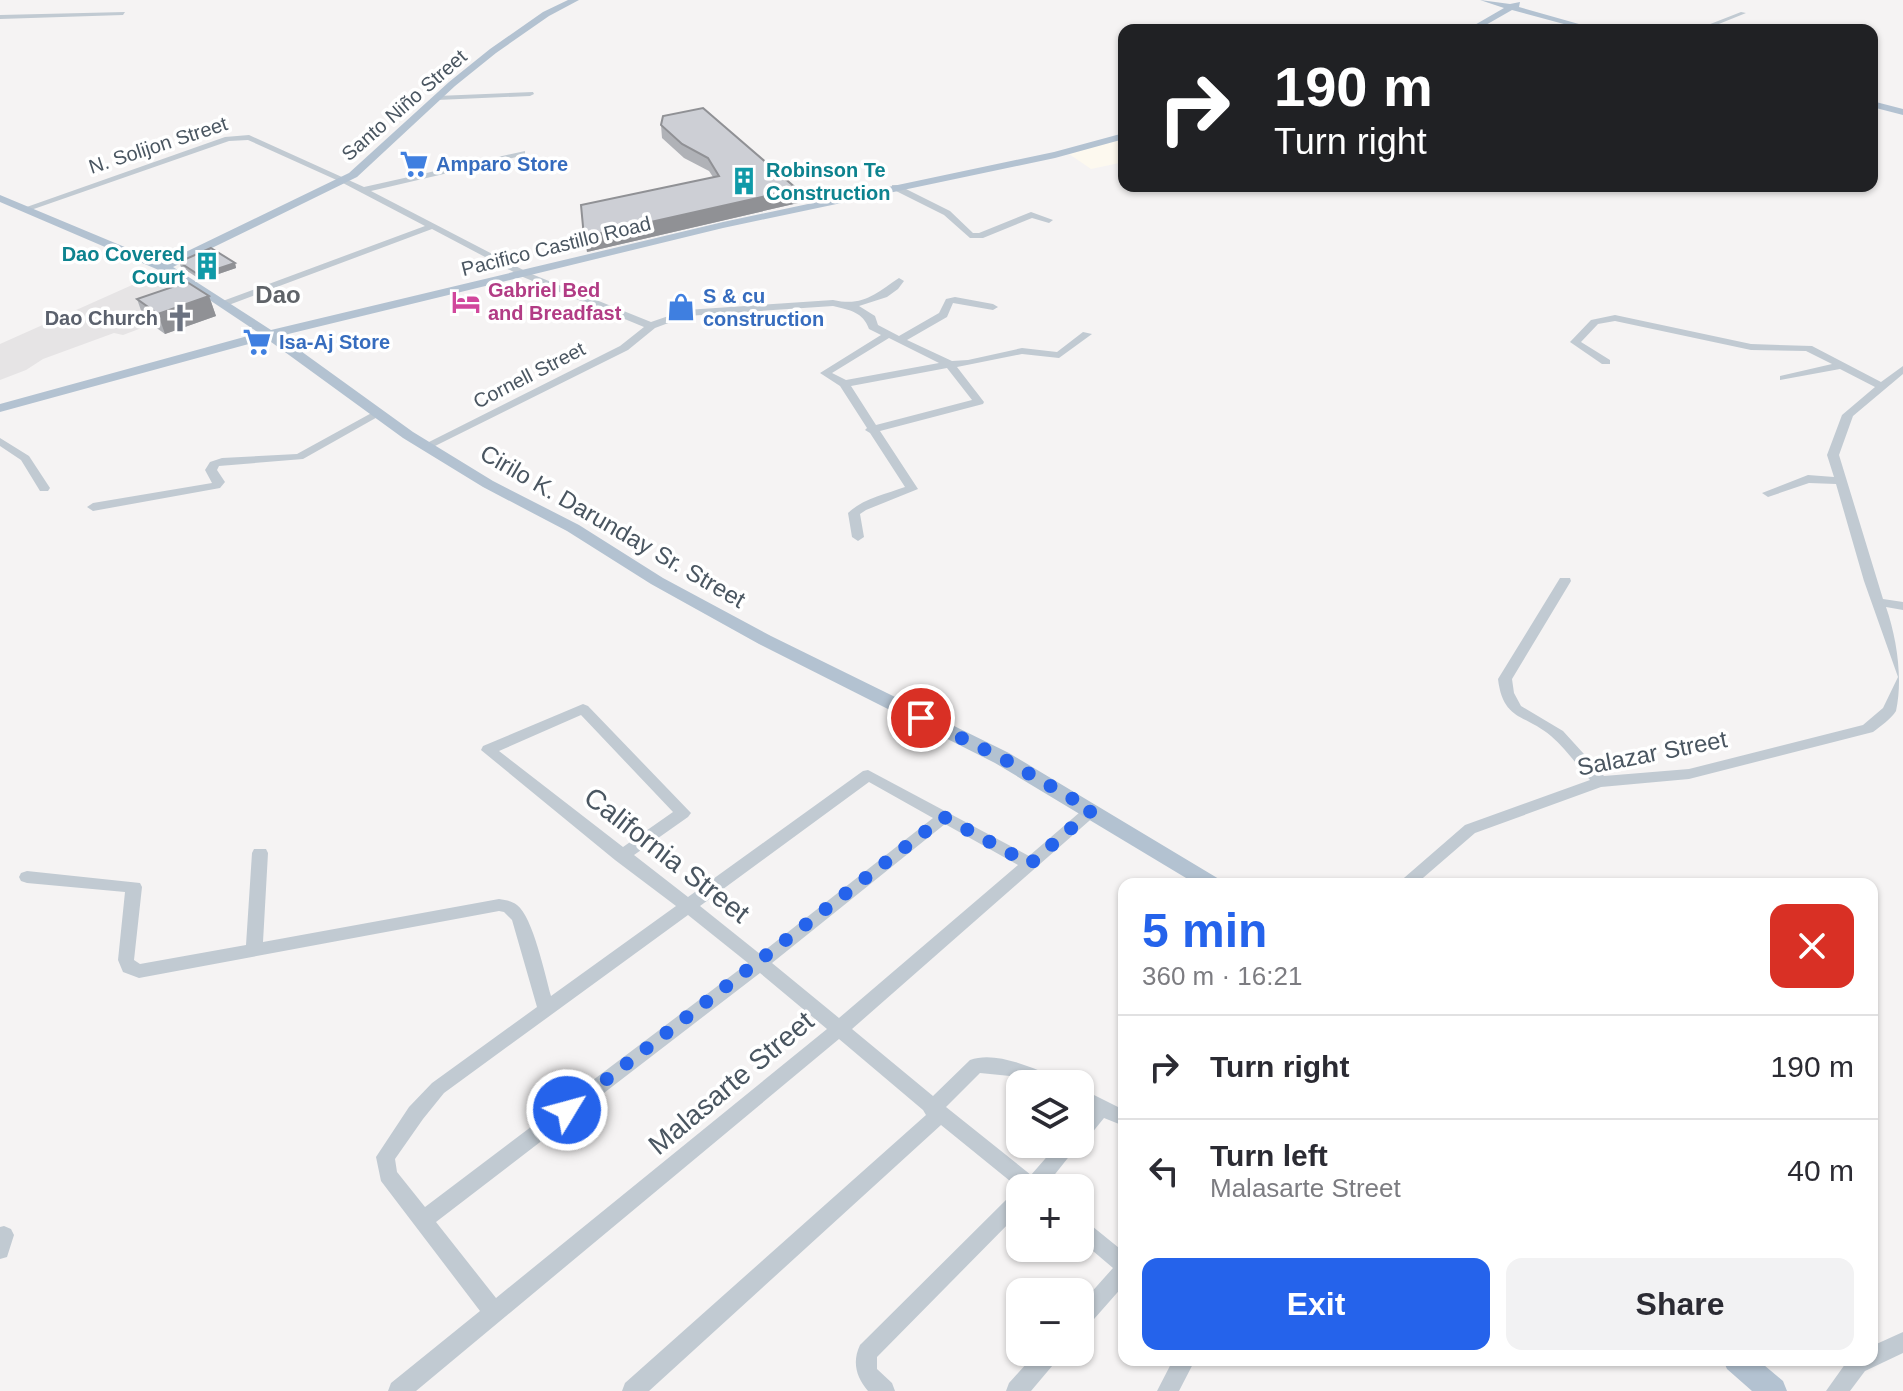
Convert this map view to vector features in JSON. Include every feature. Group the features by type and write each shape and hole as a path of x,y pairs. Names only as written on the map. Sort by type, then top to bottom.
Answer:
{"main road":[{"name":"Santo Niño Street","path":"164,267 344,180 367,164 437,98 519,31 575,0"},
{"path":"1484,0 1573,24"},
{"path":"1482,24 1522,0"},
{"path":"1878,106 1903,112"},
{"name":"Pacifico Castillo Road","path":"0,408 269,334 526,275 723,225 1064,153 1118,138"},
{"name":"Cirilo K. Darunday Sr. Street","path":"0,198 164,267 269,334 427,447 488,484 573,528 657,581 787,651 1002,758 1202,878"},
{"path":"1744,1366 1773,1391"}],"street":[{"path":"0,17 123,13"},
{"path":"1714,24 1743,13"},
{"path":"437,98 530,94"},
{"name":"N. Solijon Street","path":"25,209 239,136 249,137 344,180 526,275"},
{"path":"362,190 522,153"},
{"path":"895,187 947,213 970,235 980,236 1031,215 1049,220"},
{"path":"223,304 430,227"},
{"path":"526,275 651,326"},
{"name":"Cornell Street","path":"427,447 624,348 651,326 686,313 833,303 847,306 875,299 895,289 899,281"},
{"path":"899,340 943,315 949,301 993,307"},
{"path":"847,306 859,309 871,318 873,327 887,335 950,364 979,402 871,430"},
{"path":"1606,362 1575,342 1595,322 1615,318 1751,347 1808,348 1844,364 1881,386"},
{"path":"844,384 1022,351 1059,355 1087,334"},
{"path":"858,537 854,513 862,507 912,489 844,384 825,373 887,335"},
{"path":"1784,378 1844,364"},
{"name":"Salazar Street","path":"1412,878 1470,829 1600,782 1689,774 1868,729 1889,711 1903,678 1833,455 1848,415 1903,369"},
{"path":"93,507 216,486 219,482 211,470 214,464 299,457 377,413"},
{"path":"0,441 25,458 44,488"},
{"path":"1768,493 1808,479 1839,481"},
{"path":"1565,581 1505,679 1505,695 1517,712 1556,732 1600,782"},
{"path":"1877,602 1903,606"},
{"name":"California Street","path":"621,856 683,813 583,709 488,750 621,856 760,963 1014,1174"},
{"path":"495,1314 388,1175 385,1157 438,1088 868,775 1030,864"},
{"name":"Malasarte Street","path":"399,1391 839,1029 1092,810"},
{"path":"422,1221 760,963 944,817"},
{"path":"254,950 260,853"},
{"path":"27,877 134,887 126,960 129,967 139,971 499,905 509,907 519,917 546,1008"},
{"path":"633,1391 936,1112 976,1065 1016,1070"},
{"path":"1094,1105 1118,1116"},
{"path":"1094,1117 1101,1109"},
{"path":"1044,1174 1058,1158"},
{"path":"884,1391 872,1382 864,1365 867,1352 1006,1213"},
{"path":"0,1236 4,1235 0,1250"},
{"path":"1094,1241 1118,1263"},
{"path":"1094,1303 1118,1275"},
{"path":"1878,1354 1903,1342"},
{"path":"1017,1391 1039,1366"},
{"path":"1168,1391 1181,1366"},
{"path":"1837,1391 1856,1366"}],"shaded area":[{"path":"1118,140 1118,163 1091,169 1069,154"},
{"path":"159,273 199,299 141,320 147,326 123,335 114,333 43,359 26,370 0,380 0,344"}],"building":[{"path":"703,108 797,189 584,237 581,205 719,176 708,158 682,144 661,125 663,116"},
{"name":"Dao Covered Court","path":"211,248 235,263 199,275 179,262"},
{"path":"187,282 209,296 158,314 137,299"}],"place":[{"name":"Amparo Store","path":"414,164"},
{"name":"Robinson Te Construction","path":"744,181"},
{"name":"Dao Covered Court","path":"207,266"},
{"name":"Gabriel Bed and Breadfast","path":"466,302"},
{"name":"S & cu construction","path":"681,307"},
{"name":"Dao Church","path":"180,318"},
{"name":"Isa-Aj Store","path":"257,342"}],"district":[{"name":"Dao","path":"278,294"}],"route":[{"path":"567,1110 944,817 1030,864 1092,810 1002,758 921,718"}]}
